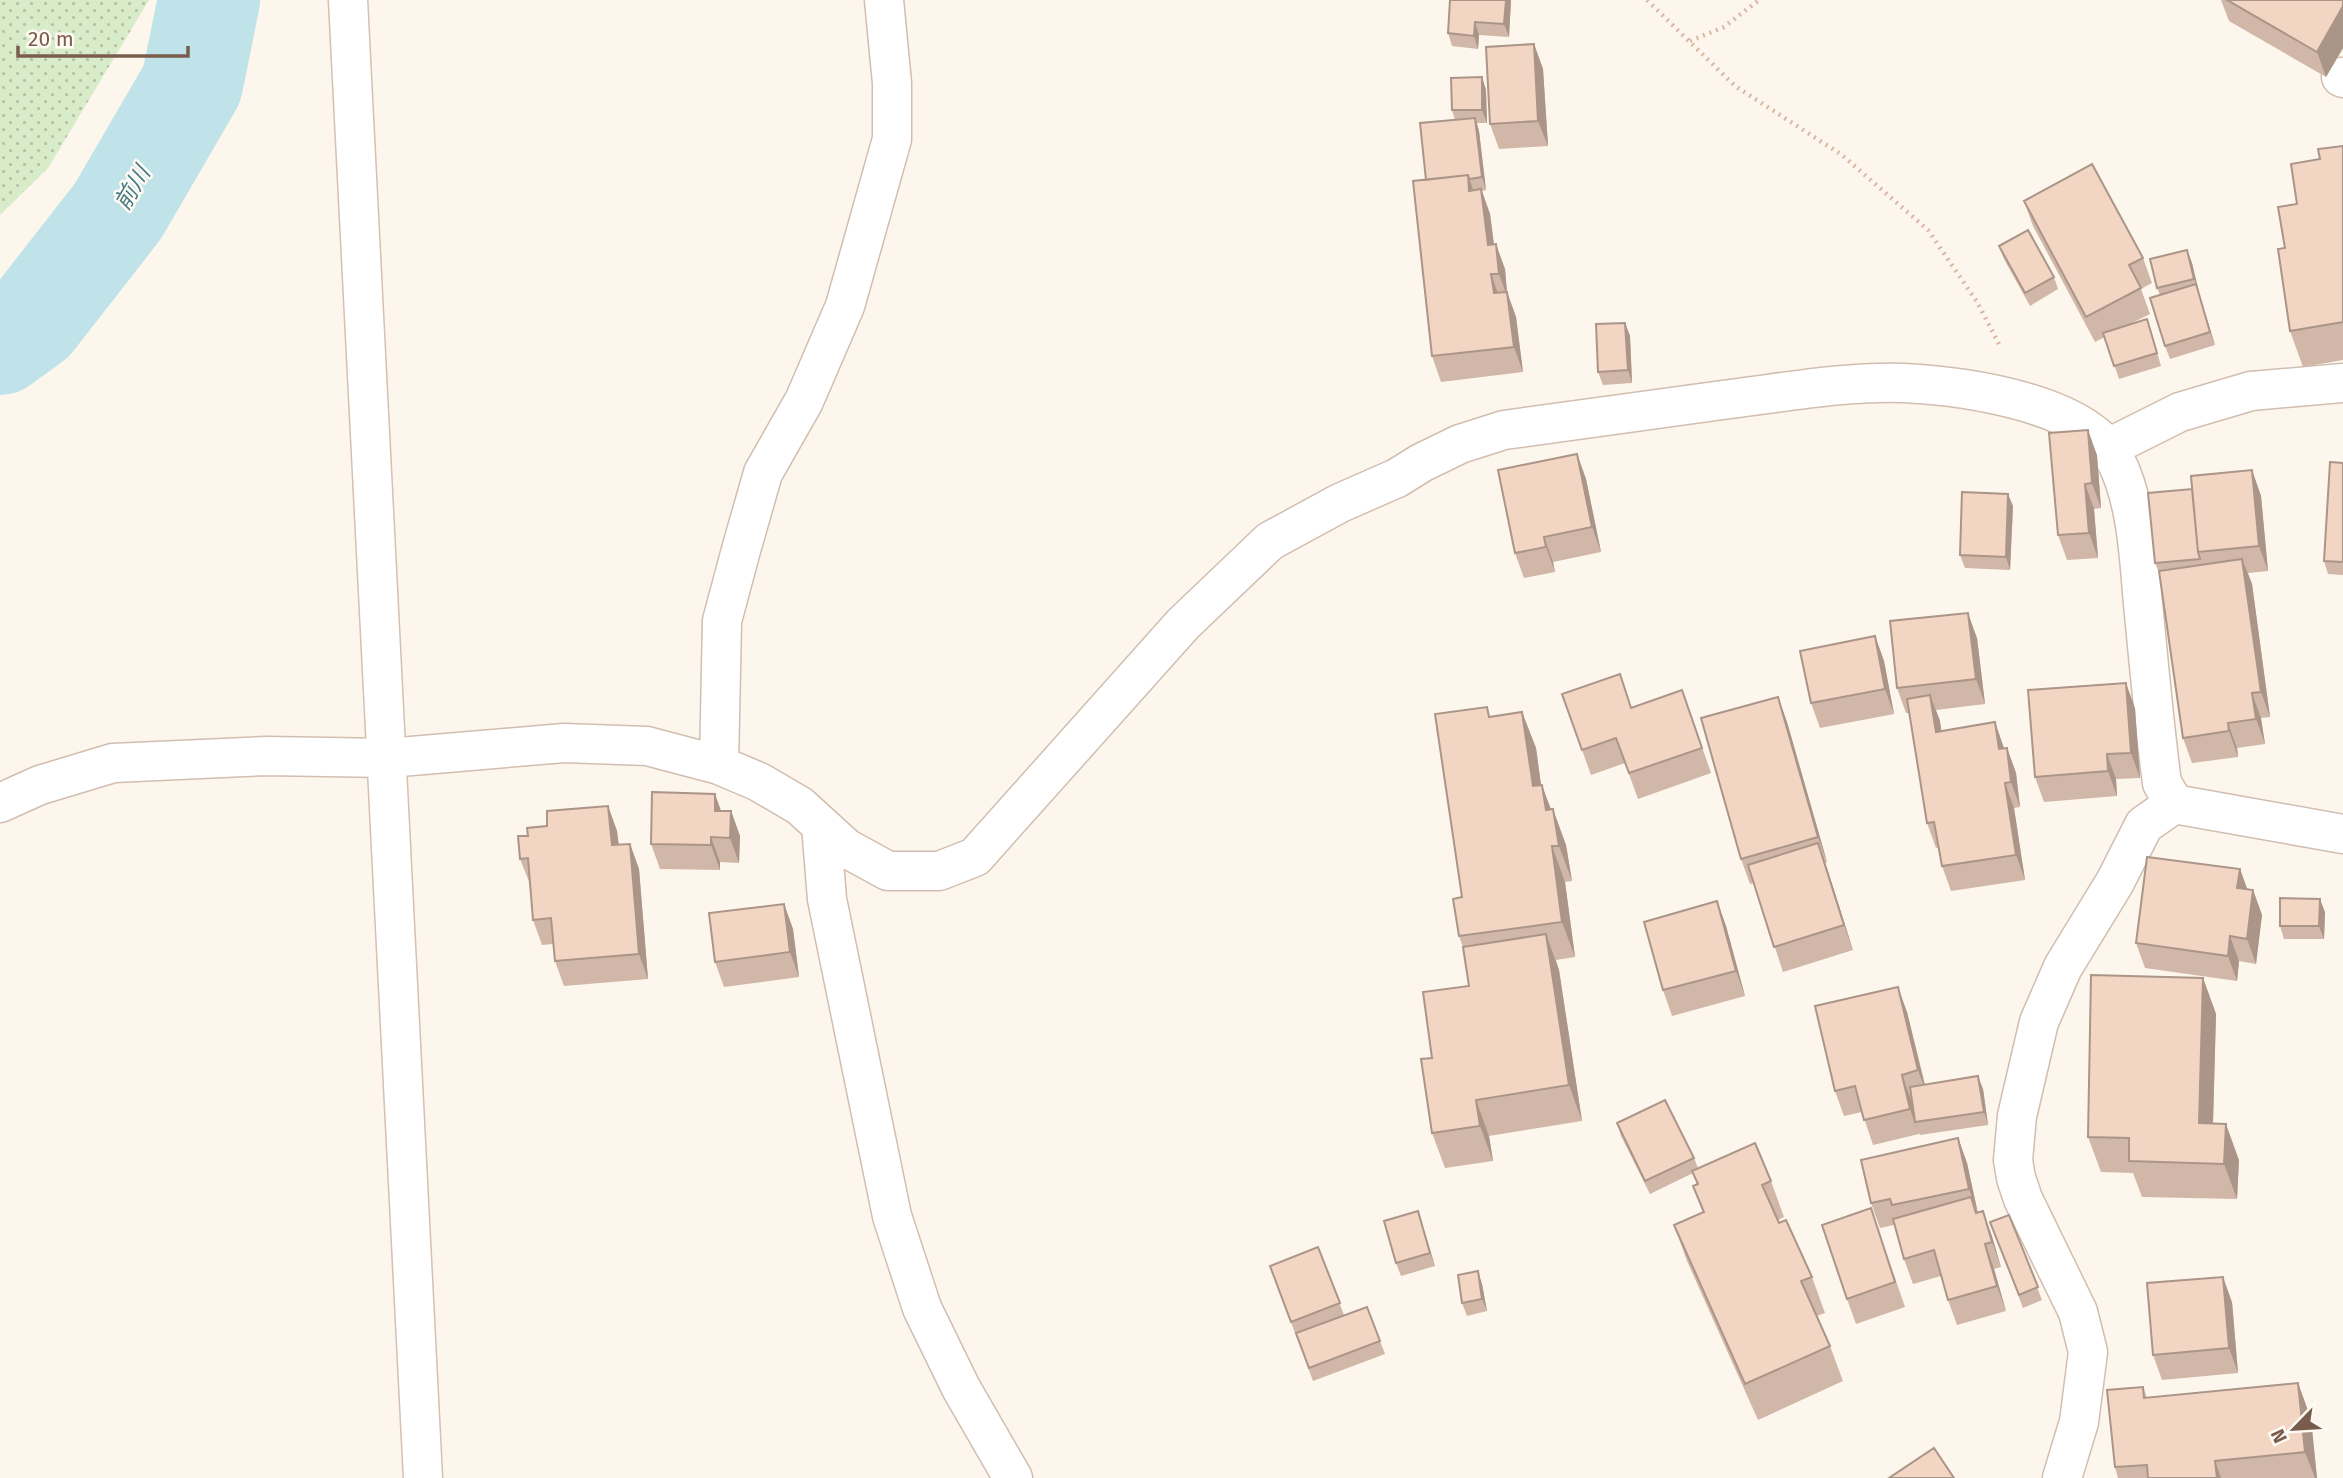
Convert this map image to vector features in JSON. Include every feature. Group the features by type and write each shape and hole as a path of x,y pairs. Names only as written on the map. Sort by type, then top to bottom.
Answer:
{"street":[{"path":"348,0 423,1478"},
{"path":"719,765 722,621 741,550 763,473 804,401 845,306 892,139 892,83 884,0"},
{"path":"0,803 40,785 113,763 267,756 388,758 564,743 647,746 719,765 759,782 800,806 846,848 888,871 939,872 975,857 1183,624 1270,541 1460,444 1504,430 1788,391 1901,383 1953,387 2038,405 2087,429 2108,448 2117,461 2138,552 2162,783 2174,804"},
{"path":"2108,448 2180,412 2250,391 2343,383"},
{"path":"2062,1478 2079,1422 2088,1352 2078,1312 2023,1199 2013,1160 2017,1116 2039,1022 2063,967 2115,882 2144,825 2174,804 2343,834"},
{"path":"821,825 829,912 892,1216 922,1308 961,1388 1013,1478"}],"path":[{"path":"1647,0 1735,86 1842,155 1928,230 1977,302 2009,361 2017,400"},
{"path":"1690,41 1724,27 1759,0"}],"green space":[{"path":"0,0 149,0 48,168 0,215"}],"building":[{"path":"1450,0 1506,0 1504,24 1475,22 1474,36 1448,33"},
{"path":"2227,0 2343,0 2343,6 2317,52"},
{"path":"1534,44 1538,121 1490,124 1486,47"},
{"path":"1482,77 1482,110 1452,110 1451,78"},
{"path":"1475,118 1482,177 1469,179 1468,175 1426,180 1420,123"},
{"path":"2343,146 2343,322 2290,331 2278,249 2285,248 2278,207 2297,204 2291,164 2320,159 2318,149"},
{"path":"2092,164 2143,258 2129,265 2141,288 2086,317 2024,201"},
{"path":"1468,175 1469,191 1481,189 1488,245 1496,244 1499,274 1491,274 1494,293 1507,292 1514,347 1432,356 1413,181"},
{"path":"2028,230 2054,277 2025,293 1999,246"},
{"path":"2187,250 2194,279 2157,288 2150,259"},
{"path":"2196,284 2210,332 2165,346 2150,298"},
{"path":"2147,319 2157,353 2114,366 2103,333"},
{"path":"1625,323 1628,370 1598,372 1596,324"},
{"path":"2088,430 2092,483 2085,484 2089,533 2058,535 2049,433"},
{"path":"1577,454 1592,527 1544,537 1546,547 1515,553 1498,470"},
{"path":"2330,462 2343,463 2343,562 2324,561"},
{"path":"2252,470 2259,546 2198,552 2191,476"},
{"path":"2192,489 2200,559 2155,563 2148,493"},
{"path":"1962,492 2008,494 2006,557 1960,555"},
{"path":"2242,559 2261,692 2252,693 2256,719 2228,723 2229,731 2183,738 2159,571"},
{"path":"1968,613 1976,679 1897,688 1890,621"},
{"path":"1875,636 1885,689 1811,703 1800,651"},
{"path":"1620,674 1631,708 1682,690 1702,748 1629,773 1616,738 1582,750 1562,694"},
{"path":"2126,683 2131,753 2107,754 2108,771 2035,777 2028,690"},
{"path":"1930,695 1936,732 1995,722 1999,749 2007,748 2011,782 2005,783 2016,855 1942,866 1934,822 1927,823 1907,699"},
{"path":"1778,697 1818,837 1741,859 1701,718"},
{"path":"1487,707 1489,717 1522,712 1533,786 1542,785 1546,810 1553,809 1559,846 1552,846 1562,922 1459,936 1453,899 1462,897 1435,714"},
{"path":"652,792 715,794 715,811 731,811 730,838 711,837 711,845 651,844"},
{"path":"608,806 612,845 630,844 639,954 555,961 551,918 533,920 528,858 520,859 518,836 528,836 527,828 547,826 547,811"},
{"path":"1818,843 1844,925 1774,947 1748,865"},
{"path":"2147,857 2240,869 2237,888 2253,890 2247,939 2230,936 2228,956 2136,943"},
{"path":"2280,898 2320,899 2319,926 2280,926"},
{"path":"1717,901 1736,971 1663,990 1644,922"},
{"path":"784,904 790,952 715,962 709,913"},
{"path":"1546,934 1569,1085 1476,1100 1480,1126 1432,1133 1421,1059 1432,1058 1423,992 1469,986 1463,947"},
{"path":"2091,975 2203,978 2199,1123 2226,1124 2224,1164 2129,1161 2129,1138 2088,1137"},
{"path":"1898,987 1918,1070 1902,1075 1910,1109 1864,1120 1855,1086 1835,1091 1815,1006"},
{"path":"1978,1076 1984,1112 1915,1122 1910,1087"},
{"path":"1665,1100 1694,1158 1645,1181 1617,1123"},
{"path":"1958,1138 1969,1189 1892,1205 1890,1199 1871,1203 1861,1160"},
{"path":"1755,1143 1771,1181 1762,1185 1779,1223 1786,1220 1812,1277 1801,1281 1830,1346 1745,1384 1674,1225 1704,1212 1693,1186 1698,1184 1692,1171"},
{"path":"1971,1197 1976,1213 1983,1211 1992,1242 1985,1244 1997,1286 1948,1300 1934,1250 1904,1259 1893,1219"},
{"path":"1871,1208 1895,1282 1847,1299 1822,1225"},
{"path":"1418,1211 1430,1253 1396,1263 1384,1221"},
{"path":"2009,1215 2038,1287 2019,1295 1990,1222"},
{"path":"1318,1247 1340,1303 1291,1322 1270,1266"},
{"path":"1478,1271 1482,1299 1462,1303 1458,1275"},
{"path":"2223,1277 2229,1348 2153,1355 2147,1283"},
{"path":"1367,1307 1380,1341 1309,1368 1296,1333"},
{"path":"2298,1383 2305,1452 2215,1461 2217,1478 2148,1478 2147,1465 2115,1467 2107,1390 2143,1387 2144,1398"},
{"path":"1934,1448 1954,1478 1889,1478"}],"waterway":[{"name":"前川","path":"0,344 33,320 118,211 192,84 209,0"}]}
